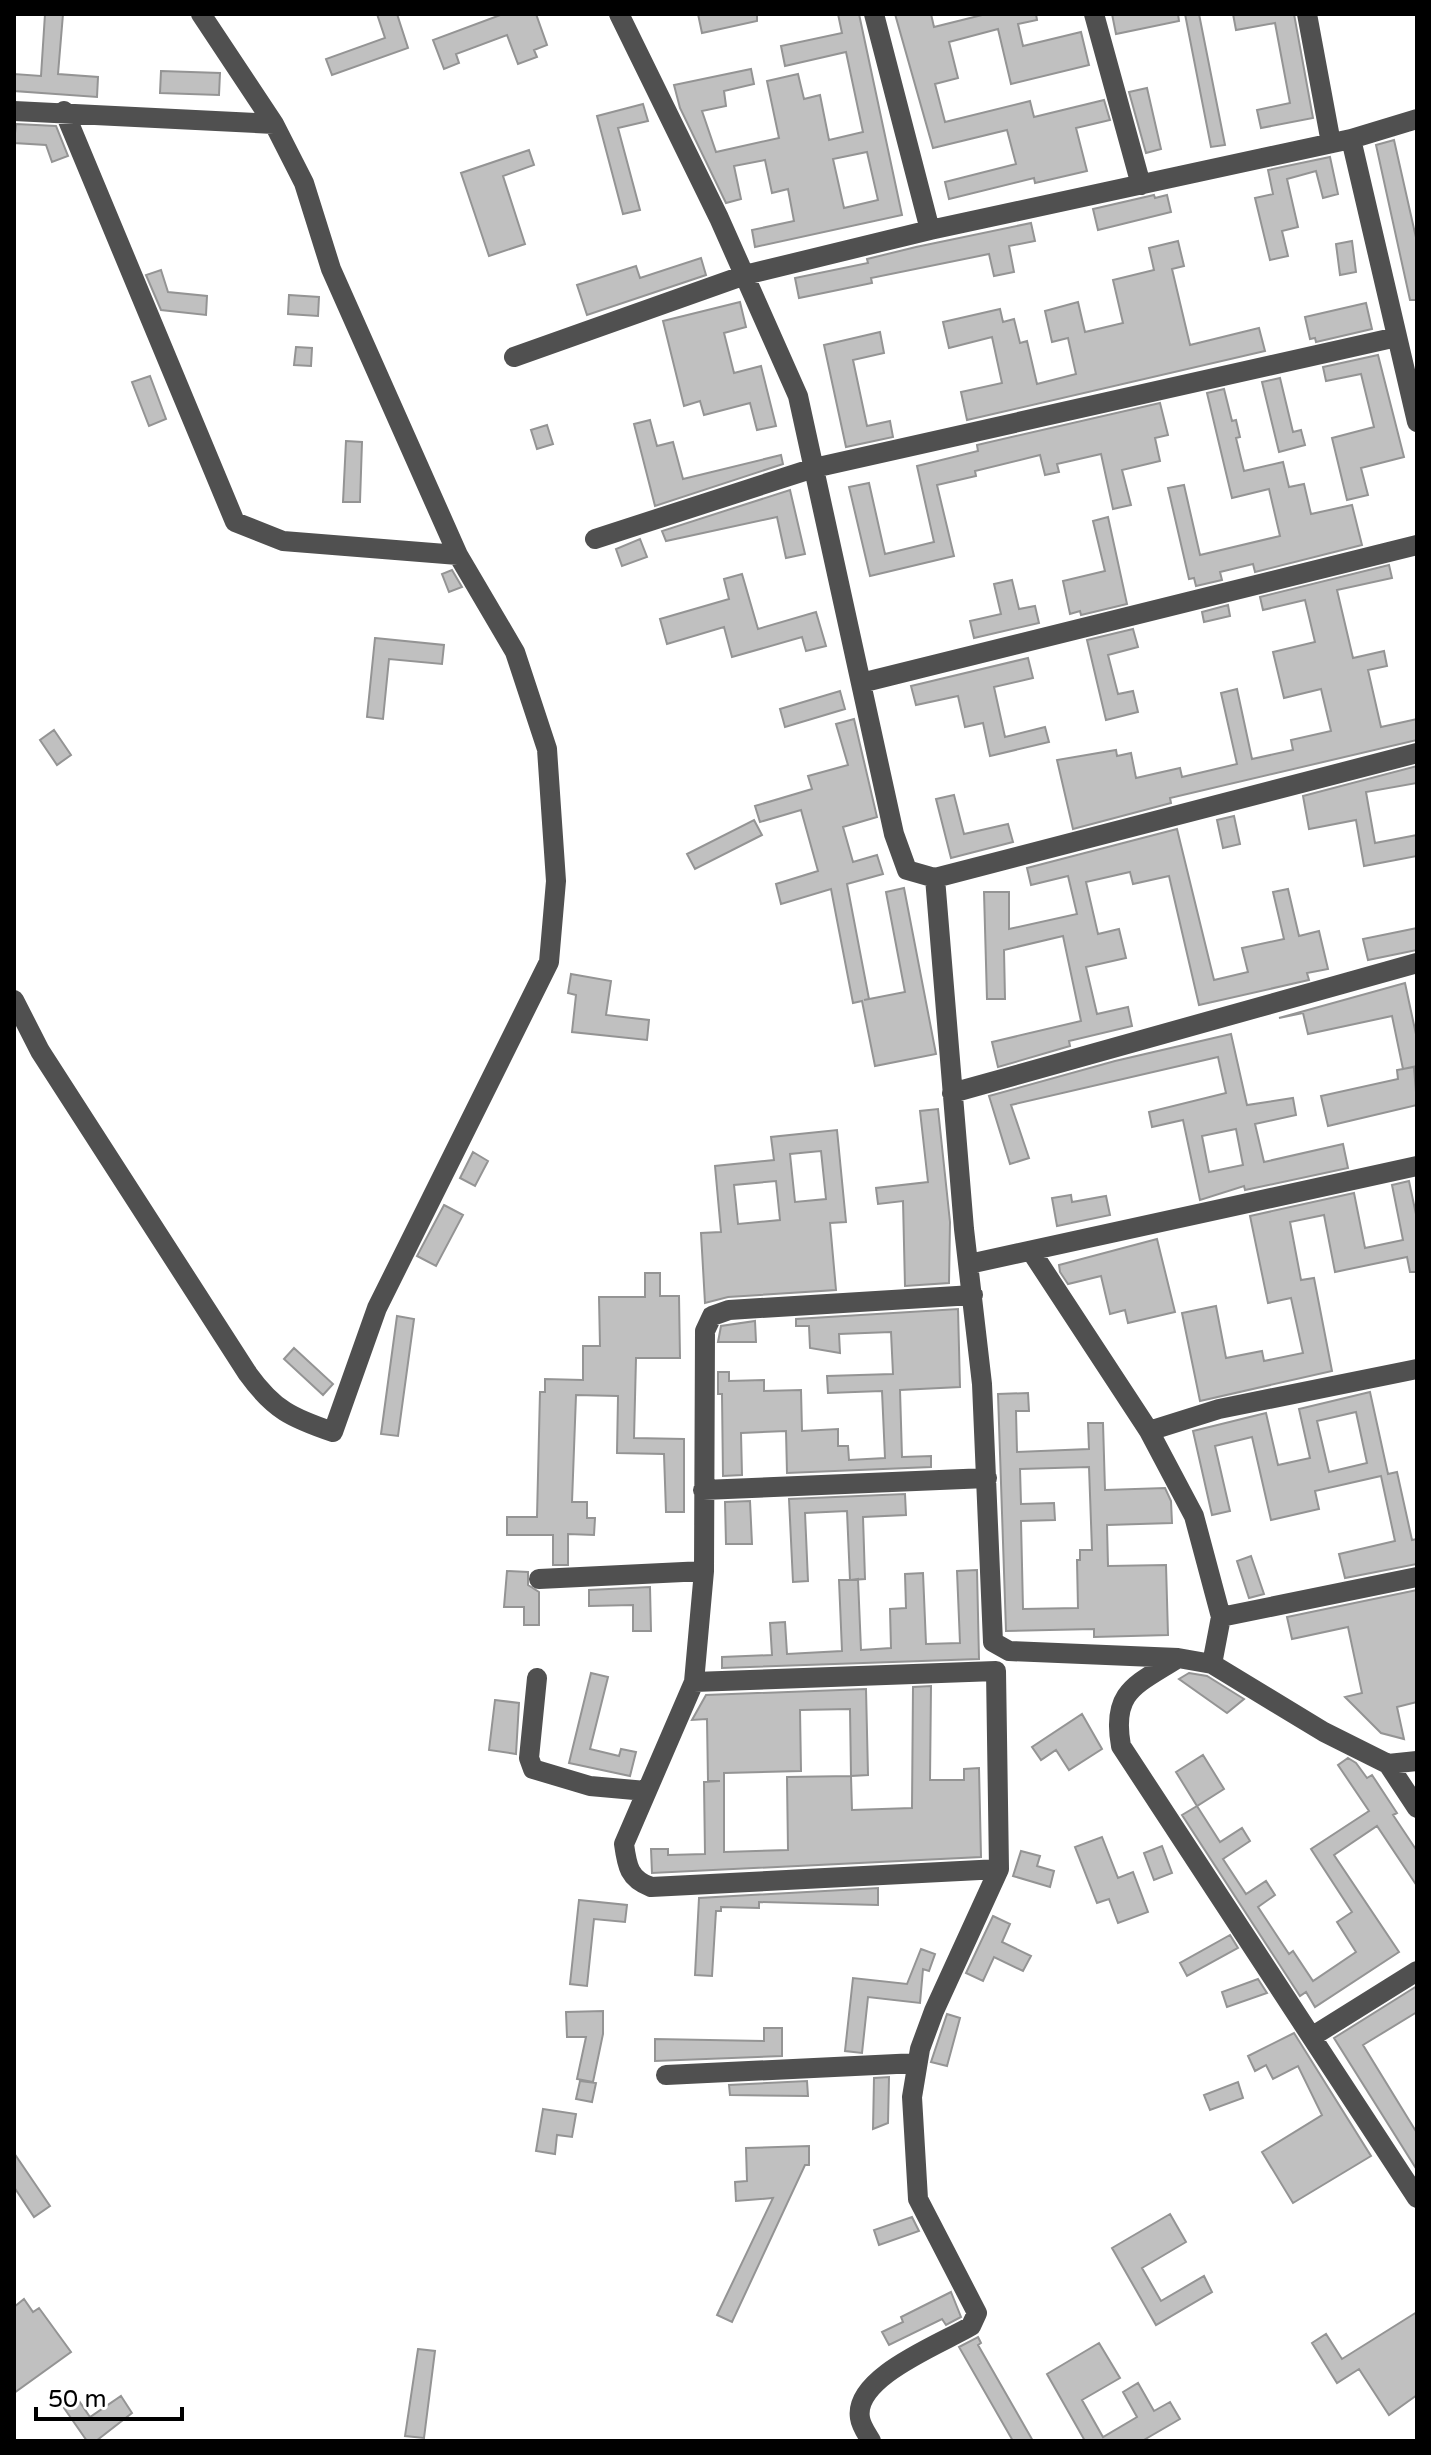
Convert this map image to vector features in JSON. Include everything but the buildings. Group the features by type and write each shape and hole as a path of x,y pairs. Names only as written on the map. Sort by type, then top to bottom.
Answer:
{"street":[{"path":"14,1000 40,1051 265,1398 291,1418 333,1432 377,1308 549,962 556,881 547,749 515,652 458,555 331,269 304,183 274,124 201,14"},
{"path":"619,14 745,275 798,396 894,834 907,870 935,878 1417,753"},
{"path":"874,14 930,230"},
{"path":"1094,14 1141,185"},
{"path":"1307,14 1397,337 1417,422"},
{"path":"14,111 64,111 274,124"},
{"path":"64,111 235,522 283,541 458,555"},
{"path":"514,357 745,275 930,230 1341,141 1417,119"},
{"path":"595,539 814,468 1397,337"},
{"path":"861,683 1417,545"},
{"path":"871,2441 860,2419 860,2403 865,2392 881,2376 971,2326 977,2313 918,2199 912,2097 917,2063 934,2011 999,1869 996,1671 987,1478 935,878"},
{"path":"952,1093 1417,963"},
{"path":"969,1264 1417,1166"},
{"path":"1031,1251 1149,1431 1194,1516 1221,1617 1212,1664"},
{"path":"973,1295 717,1312 705,1331 704,1571 694,1682 624,1844 627,1867 637,1882 651,1887 999,1869"},
{"path":"1149,1431 1219,1409 1417,1369"},
{"path":"703,1490 987,1478"},
{"path":"539,1579 704,1571"},
{"path":"1221,1617 1417,1577"},
{"path":"993,1642 1009,1651 1034,1654 1178,1658 1212,1664 1324,1732 1388,1764 1417,1808"},
{"path":"1178,1658 1122,1700 1116,1718 1121,1746 1417,2198"},
{"path":"694,1682 996,1671"},
{"path":"537,1678 529,1758 533,1769 590,1786 646,1791"},
{"path":"1388,1764 1417,1761"},
{"path":"1313,2036 1417,1971"},
{"path":"666,2075 917,2063"}]}
